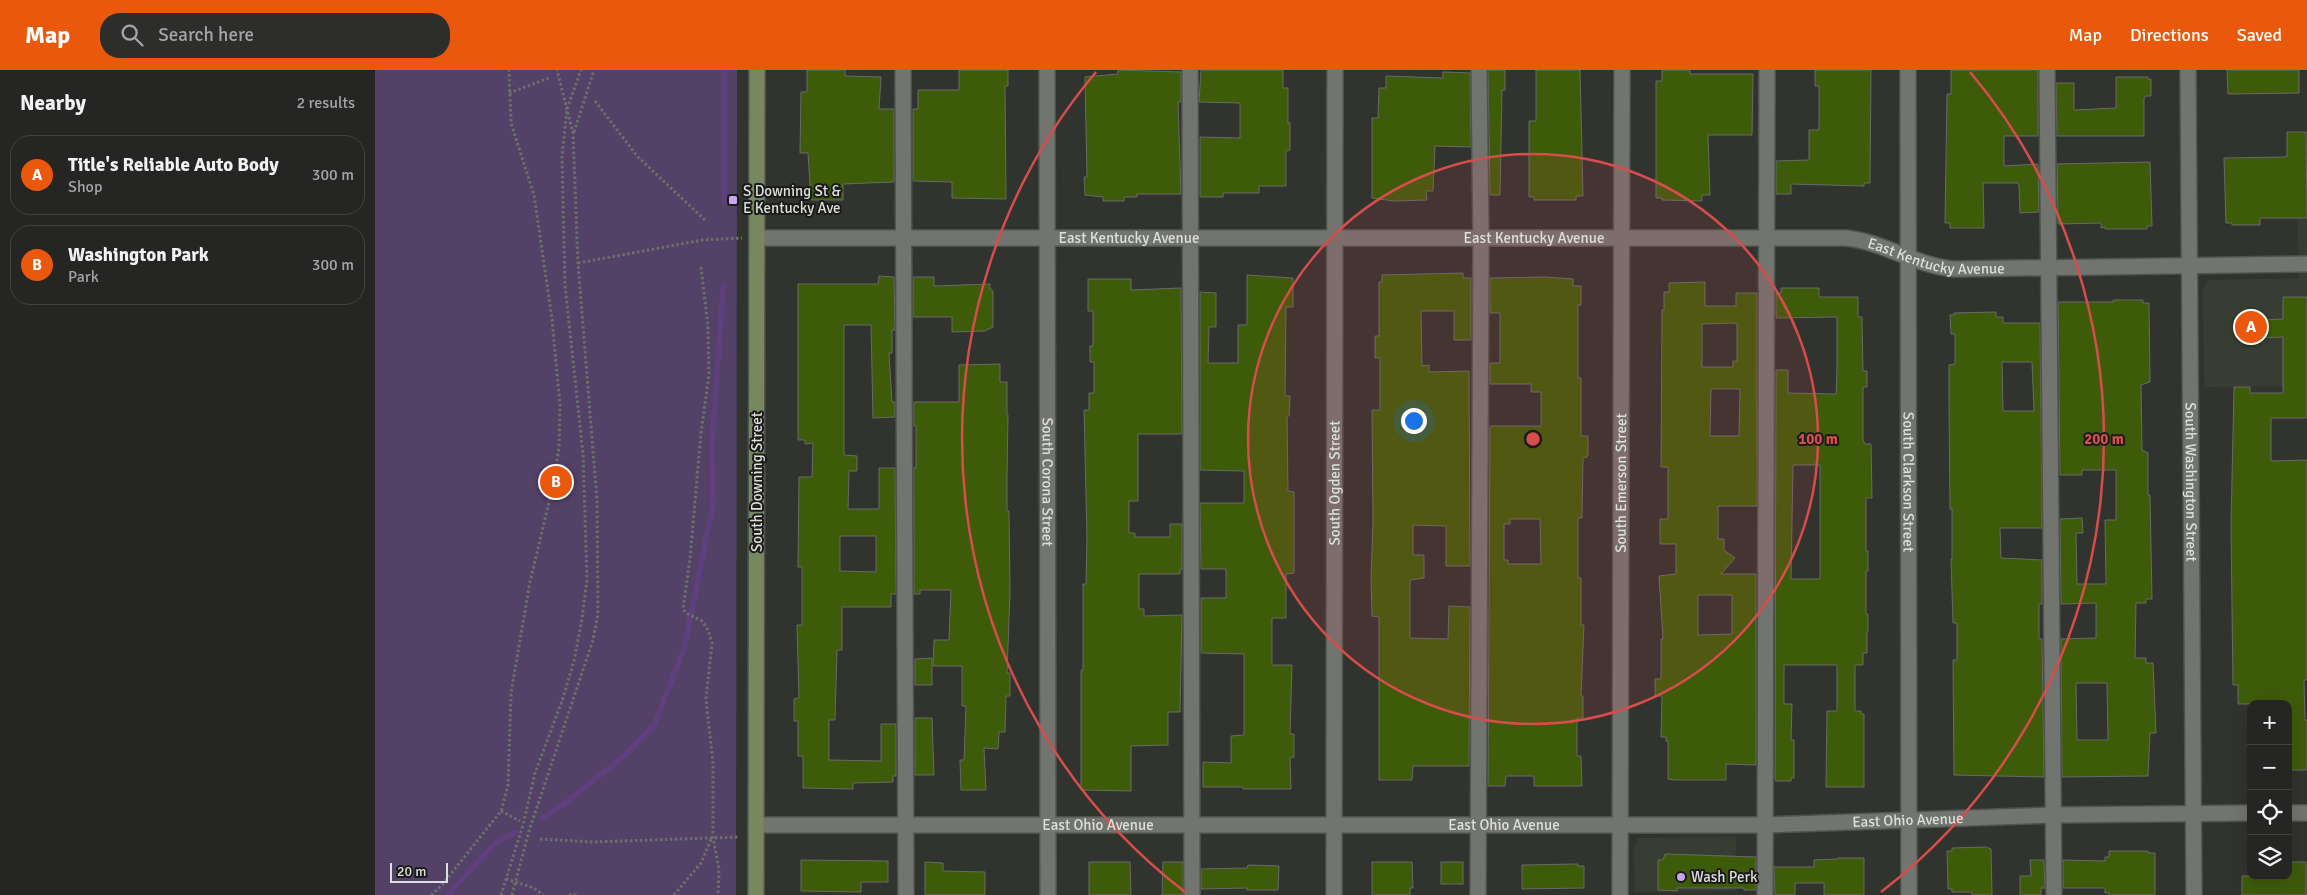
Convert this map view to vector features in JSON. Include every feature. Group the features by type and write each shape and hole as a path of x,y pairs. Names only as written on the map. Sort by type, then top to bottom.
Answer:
{"main road":[{"name":"South Downing Street","path":"756,895 757,70"}],"street":[{"path":"903,70 907,895"},
{"name":"South Corona Street","path":"1047,70 1048,895"},
{"path":"1190,70 1192,895"},
{"name":"South Ogden Street","path":"1334,895 1335,70"},
{"path":"1478,895 1481,238 1479,70"},
{"name":"South Emerson Street","path":"1620,895 1622,70"},
{"path":"1765,895 1767,70"},
{"name":"South Clarkson Street","path":"1907,70 1909,895"},
{"path":"2047,70 2054,895"},
{"name":"South Washington Street","path":"2188,70 2191,265 2194,895"},
{"name":"East Kentucky Avenue","path":"758,238 1623,239 1766,237 1857,239 1908,257 1954,269 2307,264"},
{"name":"East Ohio Avenue","path":"756,825 1765,825 2053,815 2247,813"},
{"path":"2292,813 2307,813"}],"path":[{"path":"431,895 442,886 501,811 507,786 511,693 530,582 551,494 559,448 560,405 552,319 534,195 511,123 509,70"},
{"path":"512,895 535,812 593,640 598,614 597,501 578,263 573,133 557,70"},
{"path":"501,895 518,843 535,773 562,701 574,660 587,579 583,454 565,286 562,156 567,109 581,70"},
{"path":"573,133 594,70"},
{"path":"509,93 549,78"},
{"path":"595,101 637,156 706,221"},
{"path":"578,263 703,240 758,238"},
{"path":"701,267 708,326 709,375 701,433 690,558 683,609 686,613 702,621 708,630 713,647 706,699 713,763 713,837 719,870 718,895"},
{"path":"501,811 519,821"},
{"path":"674,895 701,863 713,837"},
{"path":"540,839 593,842 739,837"},
{"path":"506,879 534,888 543,895"},
{"path":"569,895 577,895"}],"shaded area":[{"path":"375,70 737,70 736,895 375,895"},
{"path":"2297,197 2307,197 2307,386 2204,387 2203,291 2208,280 2299,278"},
{"path":"1736,837 1735,891 1635,892 1634,851 1638,838"}],"building":[{"path":"807,70 845,70 845,76 881,77 879,109 894,109 894,182 843,184 843,200 811,200 808,153 800,153 801,92 807,92"},
{"path":"959,70 1008,70 1008,86 1005,86 1006,199 952,198 952,182 913,181 913,109 918,109 918,90 959,90"},
{"path":"1118,70 1181,72 1181,102 1178,102 1181,194 1137,194 1137,197 1124,197 1124,201 1103,201 1103,197 1085,195 1084,177 1087,177 1085,77 1118,74"},
{"path":"1201,70 1283,70 1283,88 1288,88 1288,123 1290,123 1290,150 1286,151 1286,186 1259,186 1259,193 1223,193 1223,197 1200,197 1200,137 1240,138 1240,103 1199,102"},
{"path":"1488,70 1505,70 1505,90 1502,90 1500,195 1490,195"},
{"path":"1536,70 1580,70 1583,196 1576,196 1576,200 1534,200 1534,197 1529,197 1529,121 1536,121"},
{"path":"1662,70 1690,70 1690,74 1753,74 1752,135 1708,135 1710,195 1702,195 1702,201 1662,200 1662,198 1656,198 1656,81 1662,81"},
{"path":"1815,70 1871,70 1870,183 1864,183 1864,186 1791,184 1791,194 1776,194 1776,161 1809,160 1809,130 1818,130 1819,126 1819,86 1815,86"},
{"path":"1951,70 2038,70 2038,136 2004,136 2004,166 2038,164 2039,212 2020,213 2019,185 2017,183 1983,183 1984,228 1950,228 1950,223 1945,223 1947,94 1951,94"},
{"path":"2227,70 2299,70 2299,93 2228,94"},
{"path":"1443,72 1470,73 1471,147 1435,146 1433,191 1426,191 1427,200 1394,201 1372,198 1372,118 1378,118 1379,88 1386,88 1386,76 1443,78"},
{"path":"2116,77 2148,77 2148,79 2151,79 2151,96 2144,98 2144,136 2057,136 2056,83 2074,83 2074,110 2116,108"},
{"path":"2287,132 2306,132 2307,218 2260,218 2260,225 2232,225 2232,223 2226,223 2224,158 2287,156"},
{"path":"2150,162 2152,226 2147,226 2147,229 2105,229 2105,227 2101,228 2101,223 2058,224 2057,164"},
{"path":"1463,273 1463,278 1471,278 1471,340 1454,340 1454,311 1421,311 1422,366 1429,365 1429,372 1469,371 1470,566 1446,566 1446,526 1413,525 1413,555 1424,555 1424,578 1410,580 1410,638 1448,639 1449,606 1470,607 1469,766 1413,766 1412,780 1379,780 1379,617 1372,616 1371,579 1373,521 1372,410 1380,410 1380,358 1375,358 1375,336 1379,336 1379,282 1382,282 1382,275"},
{"path":"1247,275 1293,278 1293,307 1286,307 1285,396 1290,396 1289,416 1287,416 1288,491 1294,492 1294,573 1286,574 1286,618 1272,618 1272,665 1292,665 1290,734 1294,734 1294,757 1290,758 1291,789 1203,787 1203,762 1231,763 1231,736 1244,735 1244,654 1201,653 1201,598 1226,598 1226,569 1201,569 1200,503 1244,503 1244,471 1200,470 1200,292 1216,293 1216,327 1209,327 1208,363 1238,363 1238,325 1247,325"},
{"path":"879,276 894,277 895,330 892,330 892,353 889,353 892,402 895,402 895,417 873,418 871,325 844,325 844,455 857,456 857,471 849,471 848,509 879,509 879,468 895,468 896,594 891,594 891,607 842,607 842,650 837,650 835,720 829,720 829,760 881,761 881,724 896,724 896,776 893,776 893,782 853,783 853,789 803,788 803,756 798,756 798,721 794,721 794,699 799,698 797,625 802,625 802,567 798,567 799,477 812,477 813,443 805,444 805,440 798,440 798,284 878,284","holes":["840,536 876,536 876,572 840,571"]},
{"path":"913,277 934,277 934,286 990,284 990,289 993,291 993,327 985,331 952,332 952,317 913,317"},
{"path":"1545,277 1573,279 1573,286 1581,286 1581,305 1578,305 1578,378 1581,378 1581,436 1588,436 1588,454 1587,457 1583,458 1582,518 1578,518 1578,578 1581,578 1581,625 1584,625 1581,696 1583,696 1583,718 1577,718 1577,756 1581,756 1582,786 1534,786 1534,776 1506,776 1505,786 1488,786 1490,426 1541,426 1541,392 1531,392 1531,384 1490,384 1490,363 1500,363 1500,313 1490,313 1490,278","holes":["1510,519 1540,519 1541,564 1508,564 1508,560 1504,560 1504,524 1510,524"]},
{"path":"1088,279 1131,279 1131,290 1181,288 1182,434 1138,434 1138,501 1129,501 1129,533 1135,533 1135,537 1170,537 1170,524 1182,524 1182,569 1180,569 1180,574 1139,574 1139,609 1144,609 1144,616 1182,615 1180,712 1168,712 1168,745 1131,746 1131,791 1081,790 1083,584 1086,584 1087,536 1084,410 1089,410 1089,393 1094,393 1094,362 1090,362 1090,346 1093,346 1093,311 1088,311"},
{"path":"1705,282 1705,306 1736,306 1736,293 1757,293 1757,506 1718,506 1718,539 1724,539 1724,550 1735,558 1721,574 1756,574 1756,765 1726,764 1726,780 1668,779 1668,741 1666,741 1666,737 1661,737 1662,696 1655,696 1655,679 1661,679 1661,639 1663,639 1659,576 1676,574 1676,544 1660,544 1660,519 1668,519 1668,467 1661,467 1662,310 1664,310 1664,292 1669,292 1669,283","holes":["1702,324 1737,324 1737,361 1733,361 1733,367 1702,367","1711,389 1740,389 1739,436 1710,436","1698,595 1732,595 1732,634 1698,635"]},
{"path":"1781,288 1819,288 1819,297 1858,297 1858,317 1862,317 1863,371 1867,371 1867,387 1863,387 1863,440 1865,444 1871,444 1872,498 1866,498 1866,551 1868,551 1868,571 1866,571 1867,653 1863,653 1863,665 1855,665 1855,711 1861,711 1861,714 1864,714 1864,787 1826,787 1827,711 1837,711 1837,665 1784,665 1784,704 1792,704 1791,740 1794,740 1794,778 1791,778 1791,781 1776,781 1775,778 1776,370 1788,370 1788,393 1836,394 1837,367 1837,317 1776,318 1776,293 1781,293","holes":["1793,465 1820,465 1820,579 1791,579"]},
{"path":"2283,297 2307,297 2307,418 2271,418 2271,461 2307,460 2307,680 2304,680 2305,720 2307,720 2307,770 2292,770 2292,700 2247,700 2247,704 2238,704 2238,685 2233,685 2231,526 2234,387 2250,387 2250,393 2283,393 2283,337 2263,338 2263,320 2283,319"},
{"path":"2113,300 2143,300 2143,303 2149,303 2150,382 2141,385 2142,450 2148,453 2152,599 2146,599 2146,603 2136,603 2135,658 2146,658 2146,663 2153,663 2156,733 2150,733 2148,776 2062,777 2061,639 2096,638 2096,603 2061,604 2060,519 2082,518 2083,533 2076,533 2077,584 2106,584 2105,520 2116,520 2116,470 2082,470 2082,475 2060,475 2058,302 2113,302","holes":["2076,683 2107,683 2108,740 2077,740"]},
{"path":"1996,312 1996,317 2003,317 2003,323 2040,323 2042,528 2000,528 2001,558 2042,560 2042,604 2039,604 2039,639 2042,639 2044,777 1954,775 1953,660 1957,660 1957,623 1953,623 1951,559 1952,509 1950,509 1949,365 1955,364 1955,334 1951,334 1950,315 1954,315 1954,313","holes":["2002,362 2032,362 2034,411 2003,411"]},
{"path":"1000,364 1000,382 1007,382 1008,415 1007,511 1009,511 1010,593 1007,673 1010,673 1010,696 1006,696 1005,732 999,732 998,749 984,748 986,790 961,790 960,760 964,760 966,706 962,706 962,666 933,666 934,640 949,640 951,590 920,590 920,594 914,594 916,426 914,426 914,402 959,402 959,365"},
{"path":"932,658 932,685 915,685 915,659"},
{"path":"915,718 932,718 934,775 915,775"},
{"path":"1986,847 1991,849 1992,895 1972,895 1972,892 1952,892 1952,889 1948,889 1947,851 1952,851 1952,848"},
{"path":"2109,851 2148,851 2148,853 2155,853 2155,895 2109,895 2109,893 2105,893 2105,888 2063,888 2063,860 2105,861 2105,857 2109,857"},
{"path":"1665,854 1756,857 1756,890 1744,890 1744,888 1677,888 1677,891 1658,890 1658,860 1663,860"},
{"path":"1864,858 1864,895 1824,895 1824,883 1795,883 1795,895 1775,895 1774,867 1814,867 1814,860"},
{"path":"801,860 888,861 888,882 861,882 861,892 801,891"},
{"path":"2030,860 2044,860 2045,888 2041,888 2041,895 2020,895 2020,876 2031,876"},
{"path":"925,862 943,863 943,871 985,872 985,895 925,895"},
{"path":"1089,862 1130,862 1131,895 1089,895"},
{"path":"1163,862 1183,862 1183,895 1162,895"},
{"path":"1372,862 1412,862 1413,888 1410,888 1410,895 1372,895"},
{"path":"1441,862 1463,862 1463,884 1441,884"},
{"path":"2292,862 2306,862 2306,895 2242,895 2242,876 2247,876 2247,880 2292,880"},
{"path":"1578,864 1578,866 1584,866 1584,888 1522,889 1522,865"},
{"path":"1248,865 1279,866 1278,890 1247,890 1247,888 1201,889 1201,869 1247,868"}],"waterway":[{"path":"724,70 724,202"},
{"path":"542,818 561,806 624,756 654,725 684,649 713,505 712,446 723,287"},
{"path":"448,895 495,843 516,832"}],"place":[{"name":"S Downing St & E Kentucky Ave","path":"733,200"},
{"name":"Title's Reliable Auto Body","path":"2251,327"},
{"name":"Washington Park","path":"556,482"},
{"name":"Wash Perk","path":"1681,877"}]}
